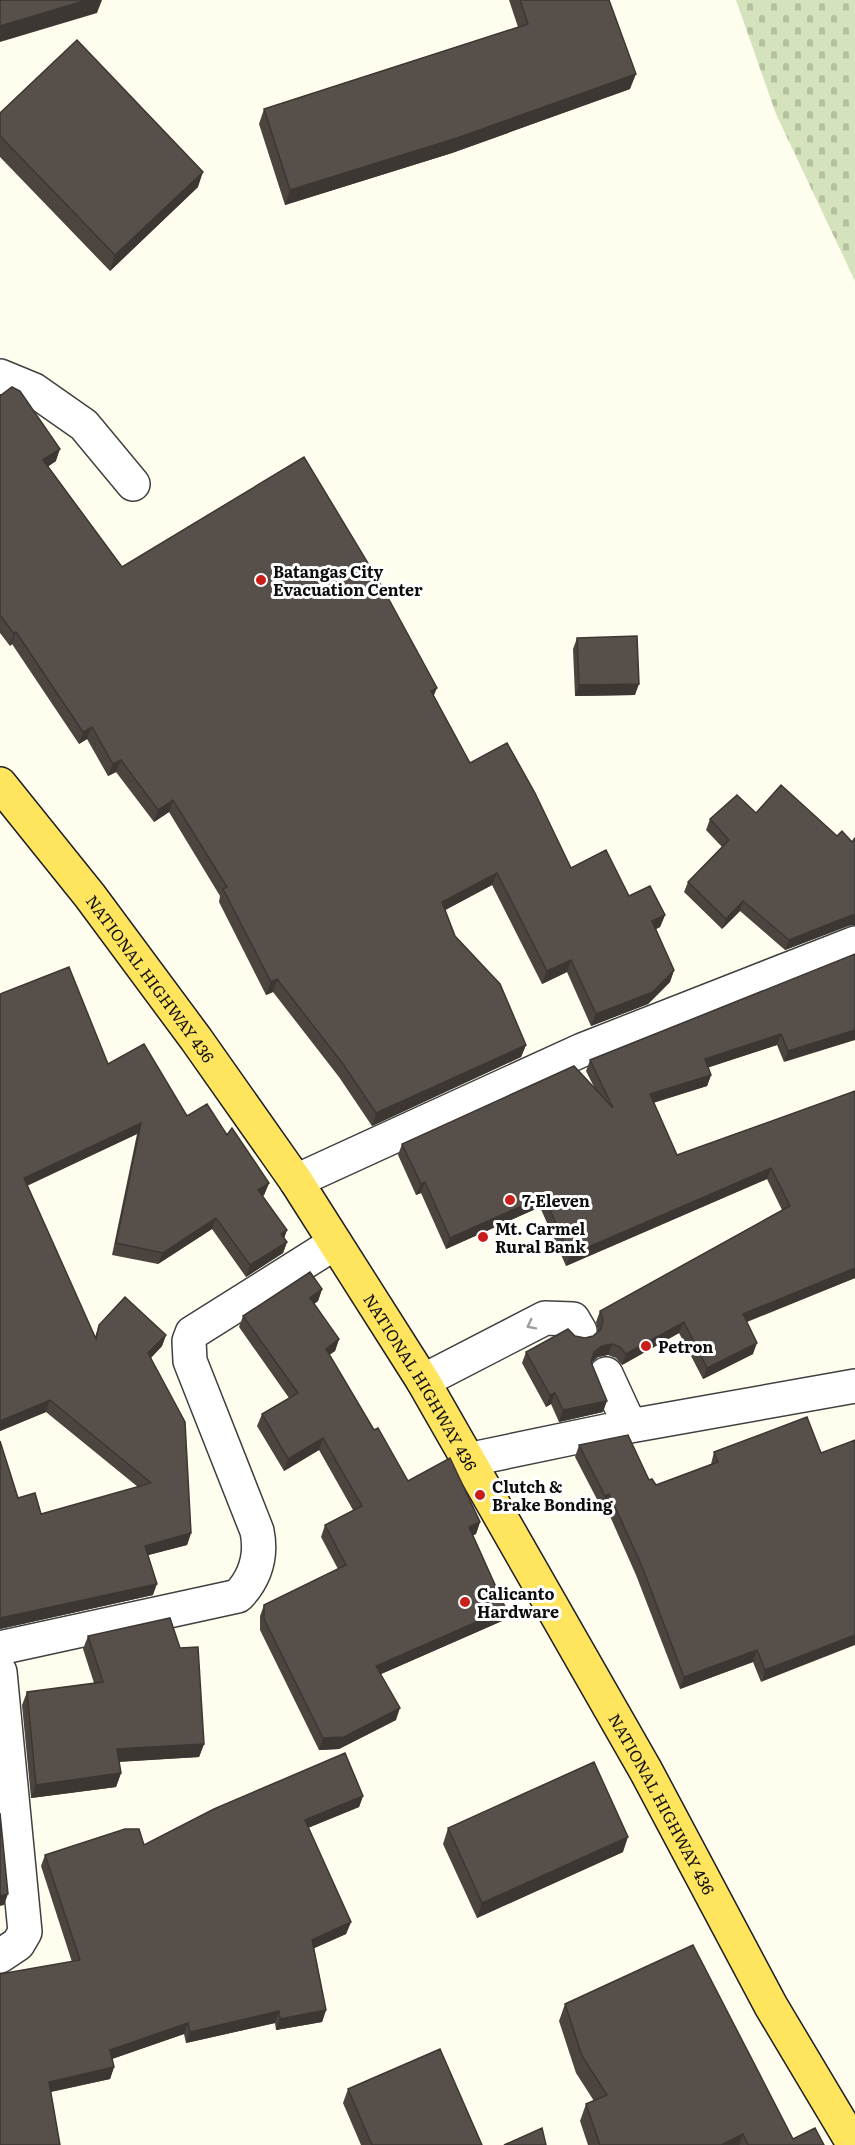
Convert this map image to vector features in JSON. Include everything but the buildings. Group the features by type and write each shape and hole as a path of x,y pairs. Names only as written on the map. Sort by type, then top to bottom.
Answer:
{"main road":[{"name":"NATIONAL HIGHWAY 436","path":"0,784 97,905 296,1181 423,1381 646,1771 771,2006 854,2145"}],"street":[{"path":"0,376 34,390 84,425 133,484"},
{"path":"296,1181 582,1050 855,943"},
{"path":"0,1648 238,1596 246,1587 259,1559 257,1531 190,1361 189,1341 192,1334 335,1243"},
{"path":"423,1381 545,1318 573,1318 580,1331"},
{"path":"606,1374 630,1426"},
{"path":"467,1460 630,1426 855,1386"},
{"path":"0,1672 6,1794 26,1932 18,1944 0,1956"}],"green space":[{"path":"736,0 855,0 855,281 776,114"}],"place":[{"name":"Batangas City Evacuation Center","path":"261,580"},
{"name":"7-Eleven","path":"510,1200"},
{"name":"Mt. Carmel Rural Bank","path":"483,1237"},
{"name":"Petron","path":"646,1346"},
{"name":"Clutch & Brake Bonding","path":"480,1495"},
{"name":"Calicanto Hardware","path":"465,1602"}]}
